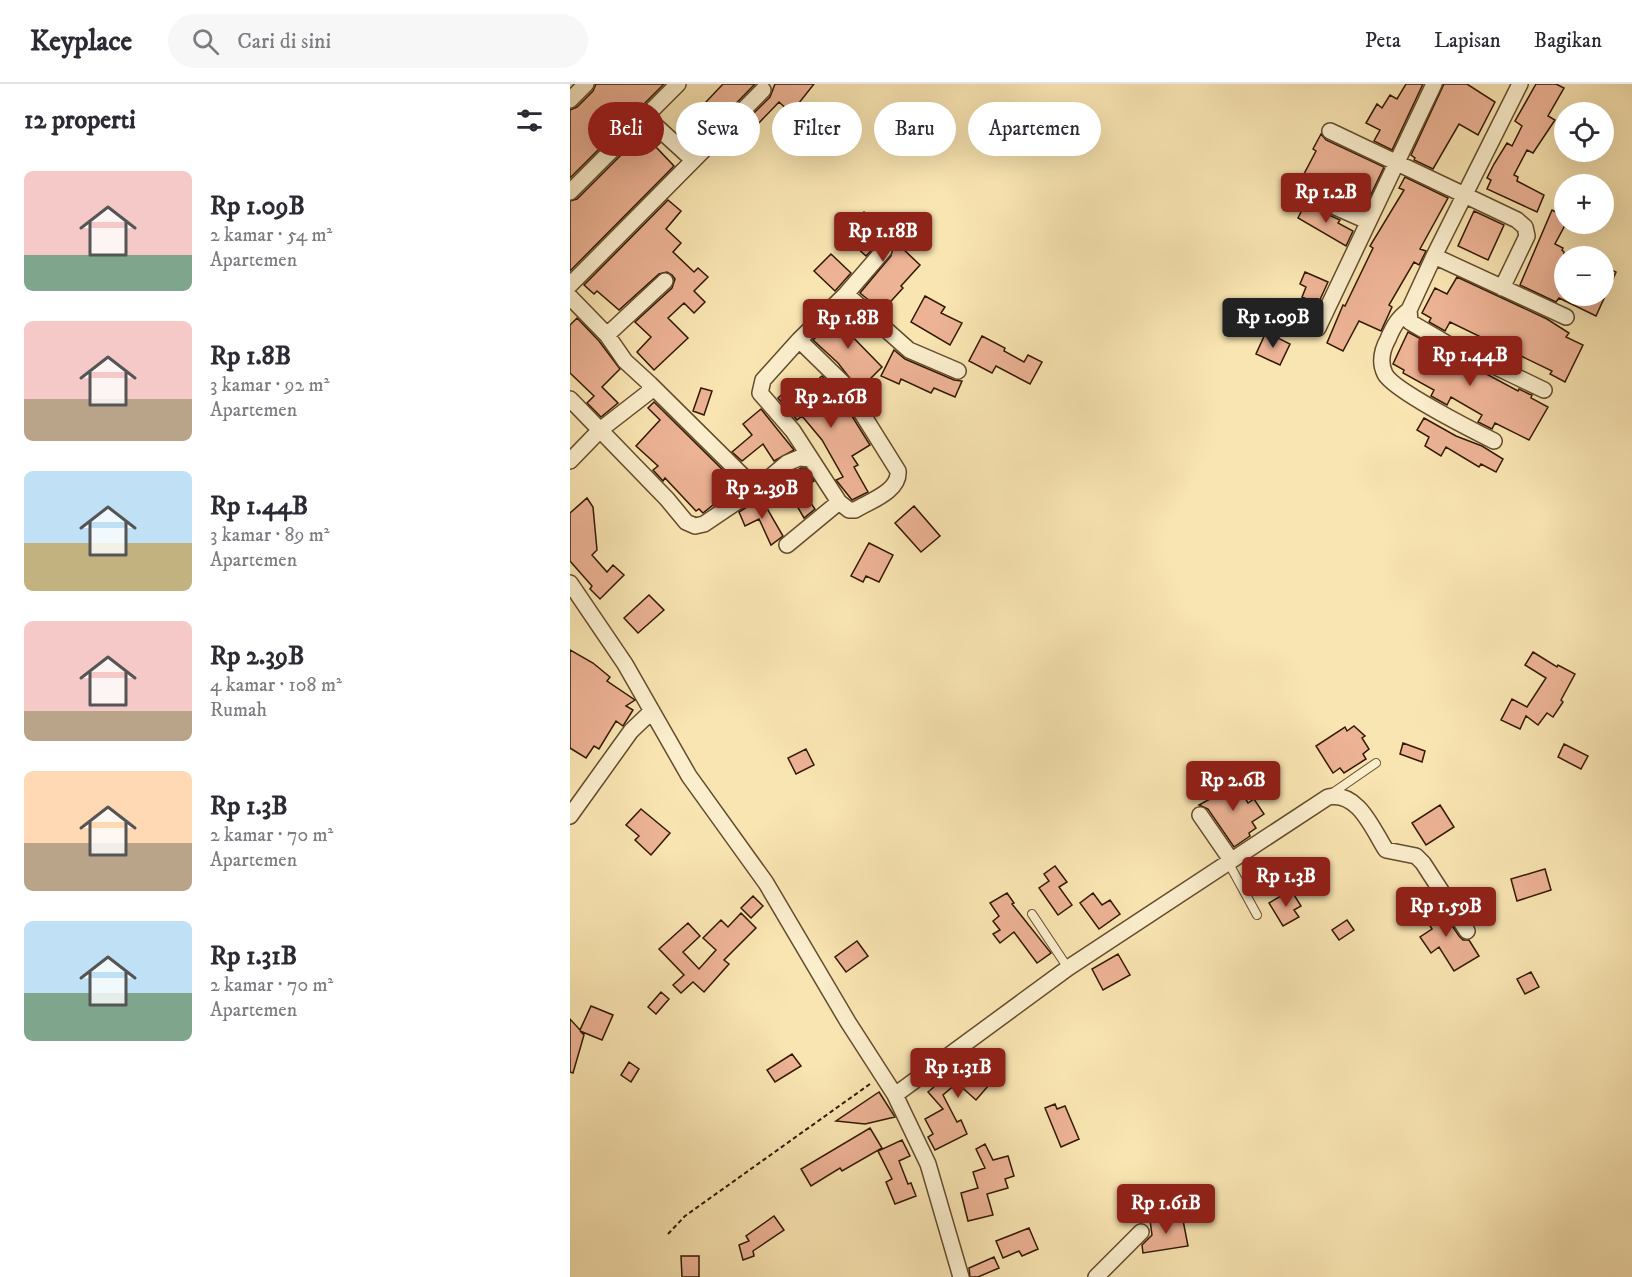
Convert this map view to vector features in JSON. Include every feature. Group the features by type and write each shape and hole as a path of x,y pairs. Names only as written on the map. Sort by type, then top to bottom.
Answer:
{"street":[{"path":"1318,328 1434,84"},
{"path":"1520,84 1409,310 1410,322 1420,329 1544,390"},
{"path":"658,102 673,86"},
{"path":"570,285 764,90"},
{"path":"1330,131 1518,220 1525,227 1527,236 1502,288"},
{"path":"664,133 693,160"},
{"path":"570,192 606,156"},
{"path":"1308,195 1367,221"},
{"path":"799,340 843,383 898,471 899,479 895,486 855,510 849,510 839,502 792,431 760,393 763,380 799,340 846,294 884,250"},
{"path":"1434,256 1566,317"},
{"path":"608,335 665,281"},
{"path":"846,294 909,350 958,371"},
{"path":"570,297 608,335 625,361 756,489"},
{"path":"1409,310 1399,317 1383,349 1381,364 1386,377 1441,413 1494,441"},
{"path":"570,461 600,430 649,392 650,384"},
{"path":"570,399 667,499 686,522 695,526 704,524 756,489 787,463 799,458 811,459"},
{"path":"787,545 839,502"},
{"path":"570,583 625,664 689,776 766,883 895,1095 928,1164 961,1277"},
{"path":"570,816 631,730 652,711"},
{"path":"895,1095 1068,968 1328,797 1339,795 1349,798 1366,818 1386,850 1416,856 1467,930"},
{"path":"1200,815 1229,861"},
{"path":"1096,1277 1142,1232"}],"lane":[{"path":"1328,797 1376,763"},
{"path":"1229,861 1257,915"},
{"path":"1032,914 1068,968"}],"path":[{"path":"668,1234 685,1216 882,1076"}],"building":[{"path":"596,84 664,84 646,102 588,102 588,156 592,156 570,178 570,110 577,107 593,91"},
{"path":"723,84 755,84 737,102 706,102"},
{"path":"775,84 814,84 800,102 772,102 772,109 760,122 760,107 770,97"},
{"path":"1406,84 1423,84 1392,150 1374,141 1380,130 1366,123 1377,104 1382,108 1390,95 1397,99"},
{"path":"1444,84 1467,84 1495,102 1478,135 1459,124 1433,169 1414,160 1415,158 1411,155"},
{"path":"1536,84 1556,84 1564,88 1548,116 1554,122 1533,153 1527,150 1514,175 1518,177 1517,181 1544,195 1537,212 1487,189 1491,180 1487,178 1494,164 1507,143 1512,146 1522,126 1515,121"},
{"path":"1321,134 1326,140 1384,167 1365,207 1352,200 1350,203 1340,198 1343,192 1304,174 1316,151 1313,149"},
{"path":"664,155 674,166 570,271 570,201 577,199 620,156"},
{"path":"1405,177 1448,198 1420,249 1426,251 1419,265 1414,262 1389,305 1392,307 1381,331 1359,321 1343,351 1327,343 1343,305 1345,306 1373,248 1370,246 1404,190 1399,188"},
{"path":"668,200 681,211 666,229 681,243 673,252 694,272 698,268 708,277 694,291 705,302 694,313 684,303 668,318 688,338 654,370 637,352 651,337 635,322 672,288 675,279 672,275 667,272 659,274 619,310 597,291 594,294 584,285"},
{"path":"1305,204 1340,220 1338,223 1353,231 1346,246 1298,218"},
{"path":"1552,210 1554,211 1554,234 1560,234 1555,244 1559,246 1554,246 1554,301 1520,285"},
{"path":"1474,211 1504,225 1488,260 1458,246"},
{"path":"864,212 920,265 882,311 860,293 891,256 893,247 890,242 881,241 866,256 855,246 862,239 849,228"},
{"path":"831,254 851,273 835,291 814,271"},
{"path":"1305,272 1328,282 1318,304 1302,297 1306,287 1300,284"},
{"path":"1457,277 1547,319 1569,333 1566,337 1583,345 1565,382 1550,374 1552,371 1494,343 1493,346 1482,340 1483,338 1450,322 1445,331 1429,322 1431,318 1422,313 1435,288 1447,294"},
{"path":"925,296 945,307 941,313 962,323 950,345 911,322"},
{"path":"1575,306 1601,306 1596,316"},
{"path":"846,307 855,315 843,327 882,367 859,390 838,363 813,340"},
{"path":"577,318 599,341 620,369 602,387 618,403 601,417 587,403 594,396 570,373 570,325"},
{"path":"1266,332 1290,344 1280,365 1256,354"},
{"path":"1408,332 1518,391 1519,389 1532,395 1531,398 1548,407 1529,440 1495,423 1492,429 1478,422 1482,415 1451,397 1447,405 1431,396 1434,390 1403,373 1404,370 1393,364"},
{"path":"982,336 1005,348 1004,351 1024,362 1028,355 1042,362 1030,384 996,366 992,373 969,361"},
{"path":"894,350 905,359 954,380 962,381 955,397 934,388 931,393 901,379 899,384 881,376"},
{"path":"822,376 835,389 870,445 852,456 858,465 854,467 868,492 852,500 836,480 843,477 822,440 802,416 797,420 778,398 793,384 802,393"},
{"path":"701,388 712,391 704,415 693,411"},
{"path":"654,402 738,485 703,513 699,509 696,511 665,478 663,481 653,470 658,466 636,446 660,420 648,408"},
{"path":"761,409 794,450 774,461 763,444 742,461 732,452 752,435 743,424"},
{"path":"1424,418 1456,436 1482,446 1503,459 1496,472 1481,464 1479,467 1446,447 1441,456 1425,446 1429,437 1417,430"},
{"path":"801,468 806,468 814,481 801,489 815,509 804,518 782,480"},
{"path":"587,498 593,507 597,550 592,555 607,572 613,565 624,575 600,599 570,561 570,513"},
{"path":"761,498 783,536 771,545 759,519 745,526 739,512"},
{"path":"914,506 940,536 921,552 895,523"},
{"path":"869,543 893,555 879,582 866,576 863,582 851,576"},
{"path":"649,595 664,610 638,633 624,618"},
{"path":"570,650 593,663 610,677 607,681 635,700 626,706 633,710 623,726 616,721 599,749 594,746 586,758 570,748"},
{"path":"1533,652 1557,667 1558,665 1575,674 1561,700 1563,702 1553,717 1547,713 1538,725 1526,716 1520,729 1501,720 1512,699 1527,707 1546,678 1525,665"},
{"path":"1354,726 1365,736 1362,738 1369,749 1363,754 1366,759 1344,773 1340,768 1333,773 1316,746 1345,727 1347,731"},
{"path":"1403,743 1425,751 1422,762 1400,754"},
{"path":"1564,744 1588,756 1581,769 1558,757"},
{"path":"806,749 814,765 796,774 788,758"},
{"path":"1234,780 1248,803 1254,799 1264,814 1252,822 1256,828 1249,833 1250,836 1234,847 1208,809 1199,805 1210,799 1208,796"},
{"path":"1440,805 1454,827 1426,845 1412,823"},
{"path":"641,809 670,833 651,855 635,840 639,836 626,825"},
{"path":"1055,866 1067,882 1059,887 1072,905 1058,915 1039,888 1049,881 1044,874"},
{"path":"1545,869 1551,890 1517,901 1511,879"},
{"path":"1291,890 1301,906 1294,910 1299,917 1283,926 1269,903"},
{"path":"1007,893 1014,903 1012,904 1051,953 1037,963 1014,932 1000,943 993,934 1000,930 993,921 999,916 990,903"},
{"path":"1093,893 1102,905 1110,900 1120,914 1099,929 1080,903"},
{"path":"753,896 763,906 751,918 741,908"},
{"path":"1435,900 1459,936 1463,940 1469,940 1479,956 1454,971 1439,947 1431,953 1420,937 1432,929 1420,909"},
{"path":"741,913 756,928 724,960 729,964 704,992 693,982 681,993 673,985 684,975 659,949 688,923 700,936 683,952 699,969 716,950 703,938 721,920 728,927"},
{"path":"1347,920 1354,930 1339,940 1332,930"},
{"path":"857,941 868,956 846,972 835,957"},
{"path":"1118,954 1130,975 1103,990 1092,969"},
{"path":"1531,972 1539,987 1525,994 1517,979"},
{"path":"661,992 669,999 656,1014 648,1007"},
{"path":"591,1006 613,1015 602,1040 580,1031 584,1035 573,1073 570,1072 570,1019 580,1030"},
{"path":"792,1054 801,1066 775,1082 767,1070"},
{"path":"968,1058 978,1070 989,1058 1002,1070 976,1100 957,1083 943,1095 957,1122 961,1120 967,1134 935,1150 928,1137 933,1134 925,1119 943,1109 928,1092"},
{"path":"629,1062 639,1069 631,1082 621,1075"},
{"path":"879,1092 895,1117 865,1124 836,1121"},
{"path":"1055,1104 1057,1109 1065,1106 1079,1139 1061,1147 1045,1108"},
{"path":"870,1128 882,1148 842,1171 840,1168 811,1186 801,1169"},
{"path":"902,1140 910,1156 899,1161 908,1184 911,1183 916,1196 895,1204 886,1182 892,1179 878,1151"},
{"path":"985,1144 993,1160 1008,1156 1014,1176 1005,1179 1008,1188 987,1194 993,1215 968,1221 961,1193 978,1188 973,1172 985,1168 976,1149"},
{"path":"1182,1215 1188,1246 1143,1253 1142,1245 1152,1235 1150,1220"},
{"path":"774,1216 784,1230 753,1251 754,1256 743,1260 739,1245 749,1241 746,1236"},
{"path":"1029,1228 1038,1249 1022,1256 1019,1251 1003,1258 996,1241"},
{"path":"681,1256 699,1256 699,1277 682,1277"},
{"path":"994,1257 999,1268 978,1277 970,1277 969,1268"}]}
